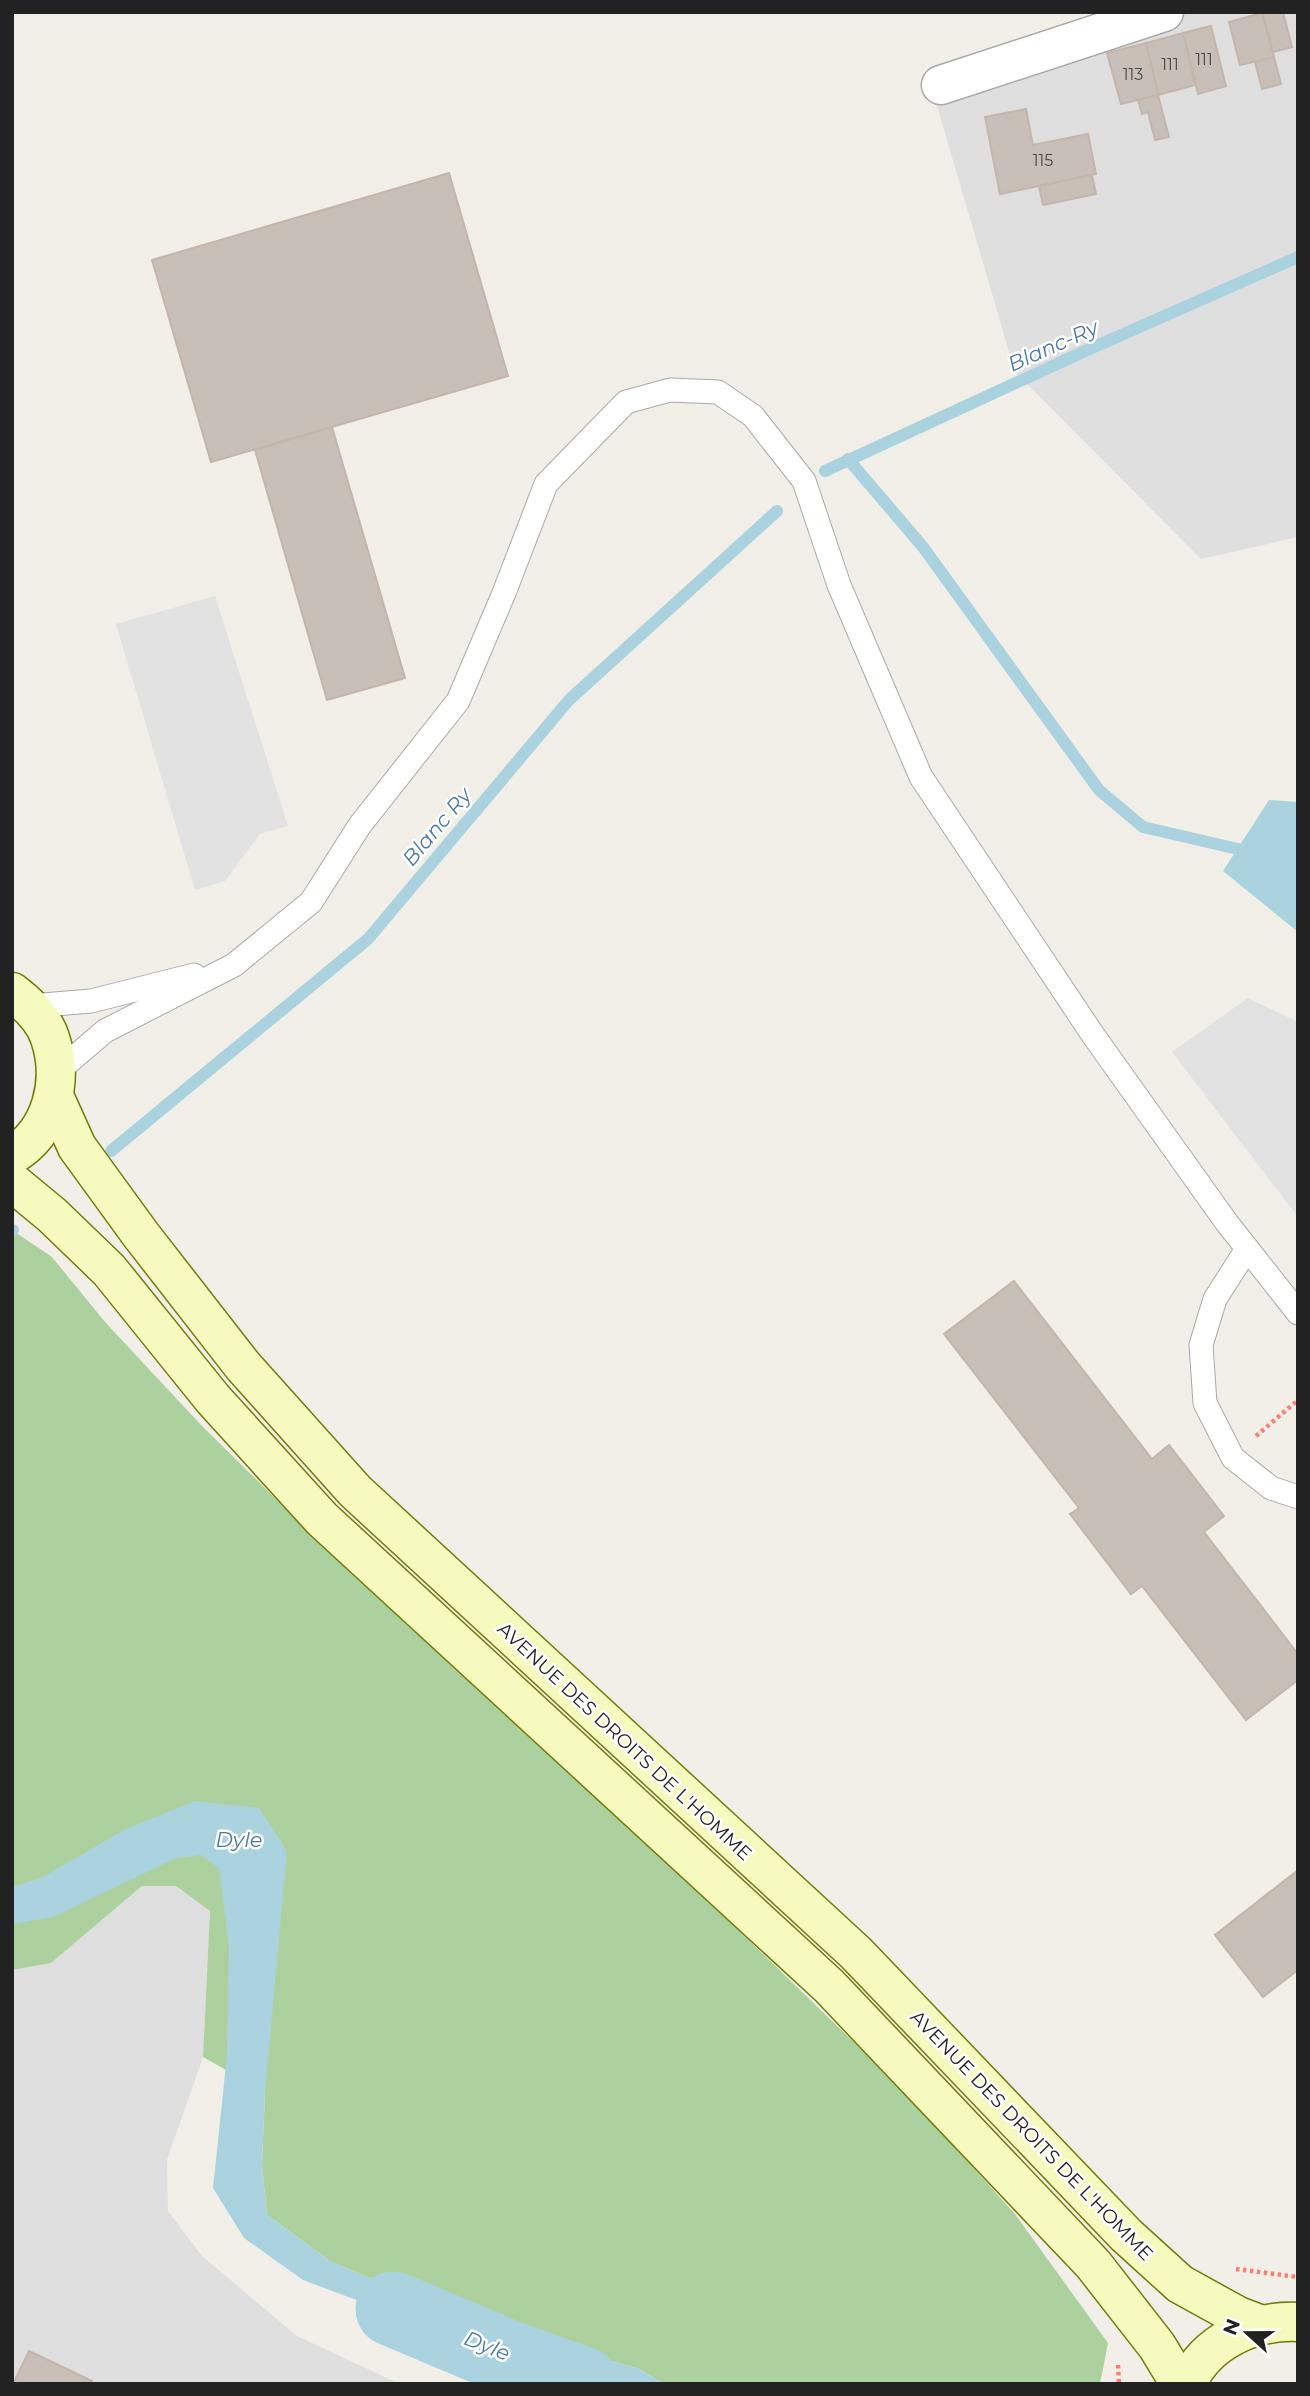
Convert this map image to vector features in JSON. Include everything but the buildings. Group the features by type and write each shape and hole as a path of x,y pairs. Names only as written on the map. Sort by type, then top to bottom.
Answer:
{"main road":[{"name":"AVENUE DES DROITS DE L'HOMME","path":"21,999 50,1036 56,1084 77,1147 141,1235 243,1366 355,1491 856,1953 1126,2235 1180,2284 1259,2325"},
{"path":"12,1155 21,1150 42,1126 56,1084"},
{"path":"12,1182 109,1270 213,1399 323,1519 830,1986 1093,2264 1157,2346 1180,2384"},
{"path":"1187,2384 1196,2369 1231,2337 1259,2325 1298,2322"}],"street":[{"path":"941,85 1164,12"}],"lane":[{"path":"56,1084 105,1031 234,965 311,902 360,825 458,701 547,484 626,402 670,390 718,392 754,416 804,481 839,585 921,777 1093,1035 1247,1249 1298,1313"},
{"path":"21,999 92,1001 234,965"},
{"path":"1247,1249 1215,1299 1201,1345 1205,1403 1233,1458 1271,1488 1298,1497"}],"shaded area":[{"path":"1192,12 1298,12 1298,537 1201,559 1015,372 930,82"},
{"path":"215,596 288,826 260,834 225,881 195,890 116,624"},
{"path":"1248,998 1298,1022 1298,1217 1172,1052"},
{"path":"142,1886 176,1886 210,1911 203,2057 167,2160 168,2211 202,2256 297,2336 400,2384 12,2384 12,1970 51,1963"}],"green space":[{"path":"12,1230 52,1257 105,1322 202,1426 329,1551 731,1923 900,2087 1015,2214 1108,2343 1100,2384 664,2384 639,2369 448,2312 330,2261 267,2215 262,2165 265,2092 203,2057 210,1911 176,1886 142,1886 51,1963 12,1970"}],"water":[{"path":"1269,800 1298,802 1298,932 1223,871"},
{"name":"Dyle","path":"195,1801 259,1808 287,1851 265,2092 262,2165 267,2215 330,2261 448,2312 639,2369 664,2384 581,2384 303,2280 244,2238 213,2188 227,2055 229,1945 219,1868 201,1855 176,1858 53,1917 12,1924 12,1887 41,1878 124,1830"}],"waterway":[{"name":"Blanc-Ry","path":"825,471 1085,351 1298,257"},
{"path":"848,459 923,547 1099,790 1143,827 1238,849 1250,856"},
{"name":"Blanc Ry","path":"111,1151 368,939 569,700 777,511"},
{"name":"Dyle","path":"393,2309 512,2359 582,2384"}]}
